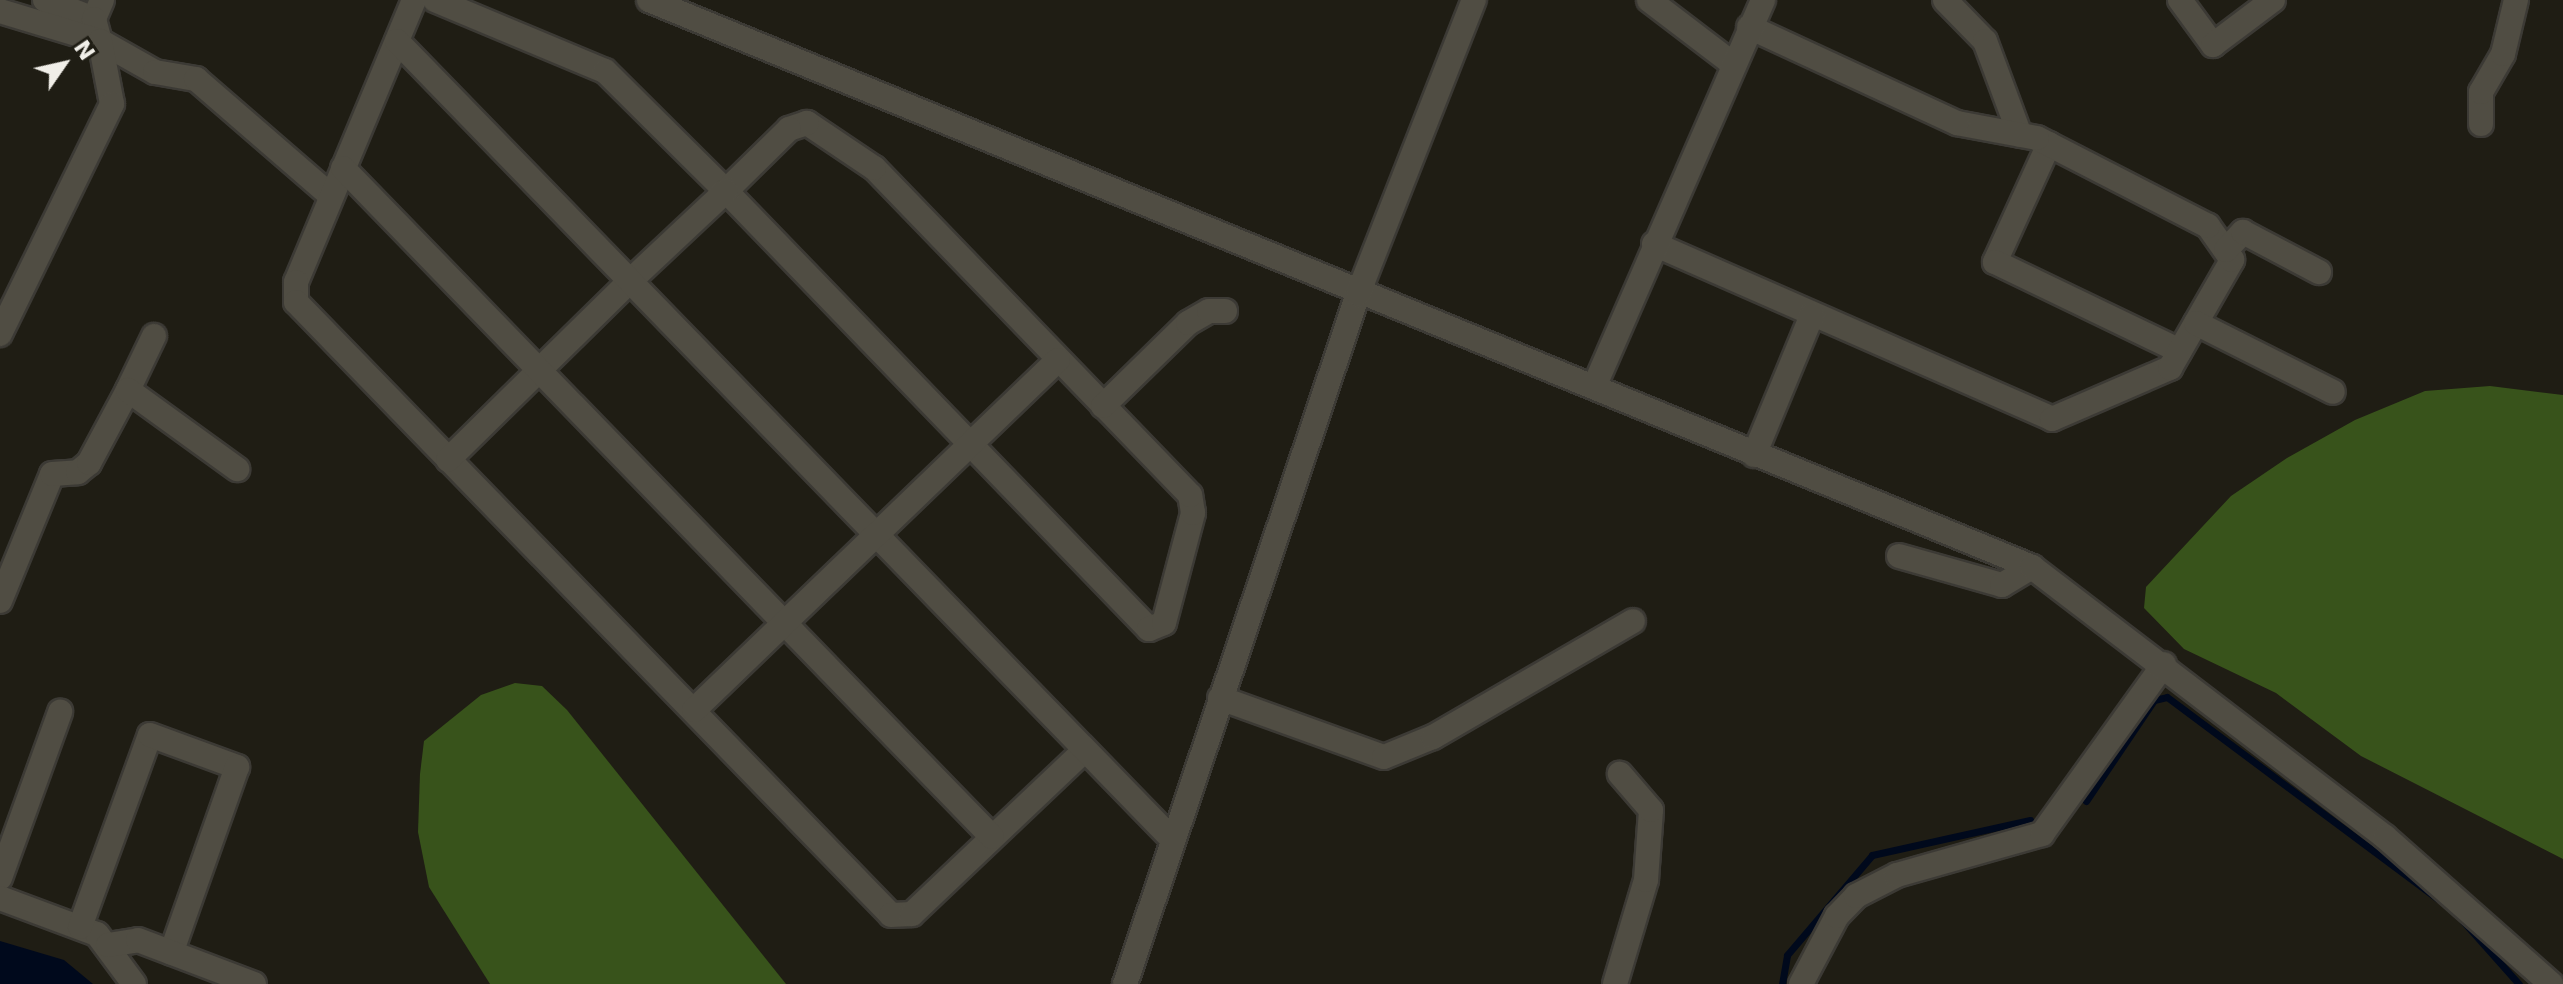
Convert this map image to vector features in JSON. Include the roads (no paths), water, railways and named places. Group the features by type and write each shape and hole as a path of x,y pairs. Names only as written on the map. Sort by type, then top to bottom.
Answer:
{"street":[{"path":"45,0 99,20 155,72 196,79 331,196"},
{"path":"414,0 296,282 296,302 891,915 912,914 1084,751"},
{"path":"435,0 605,71 726,191 1149,629 1164,623 1193,513 1190,495 874,168 807,123 789,129 726,191 630,281 448,460"},
{"path":"649,0 1358,294 1594,387 2032,567 2164,664 2385,837 2538,979"},
{"path":"1125,984 1358,294 1474,0"},
{"path":"1649,0 1733,64"},
{"path":"1594,387 1763,0"},
{"path":"1945,0 1985,41 2020,135"},
{"path":"2180,0 2213,45 2273,0"},
{"path":"2481,124 2481,92 2503,54 2516,0"},
{"path":"2,15 99,20"},
{"path":"0,334 112,104 99,20"},
{"path":"1654,244 2052,419 2170,368 2232,260 2208,226 2049,144 1957,123 1749,27"},
{"path":"397,41 1173,840"},
{"path":"2049,144 1995,262 2180,351"},
{"path":"343,168 992,837"},
{"path":"2226,250 2243,232 2319,272"},
{"path":"1103,406 1188,323 1209,311 1225,311"},
{"path":"1754,455 1812,315"},
{"path":"2196,323 2333,392"},
{"path":"0,601 52,474 78,472 89,463 154,336"},
{"path":"694,710 1058,360"},
{"path":"128,390 237,469"},
{"path":"1899,556 2002,585 2032,567"},
{"path":"1220,698 1384,757 1433,737 1633,621"},
{"path":"1801,984 1837,916 1856,896 1897,875 2042,834 2164,664"},
{"path":"0,878 60,712"},
{"path":"80,927 150,735 237,767 171,953"},
{"path":"1615,984 1646,880 1651,810 1620,774"},
{"path":"0,898 80,927 108,945 134,984"},
{"path":"108,945 138,940 254,984"}],"water":[{"path":"0,941 64,960 93,984 0,984"}],"waterway":[{"path":"2086,801 2154,700 2167,697 2437,898"},
{"path":"1782,984 1787,955 1872,855 2030,820"},
{"path":"2461,919 2519,984"}]}
